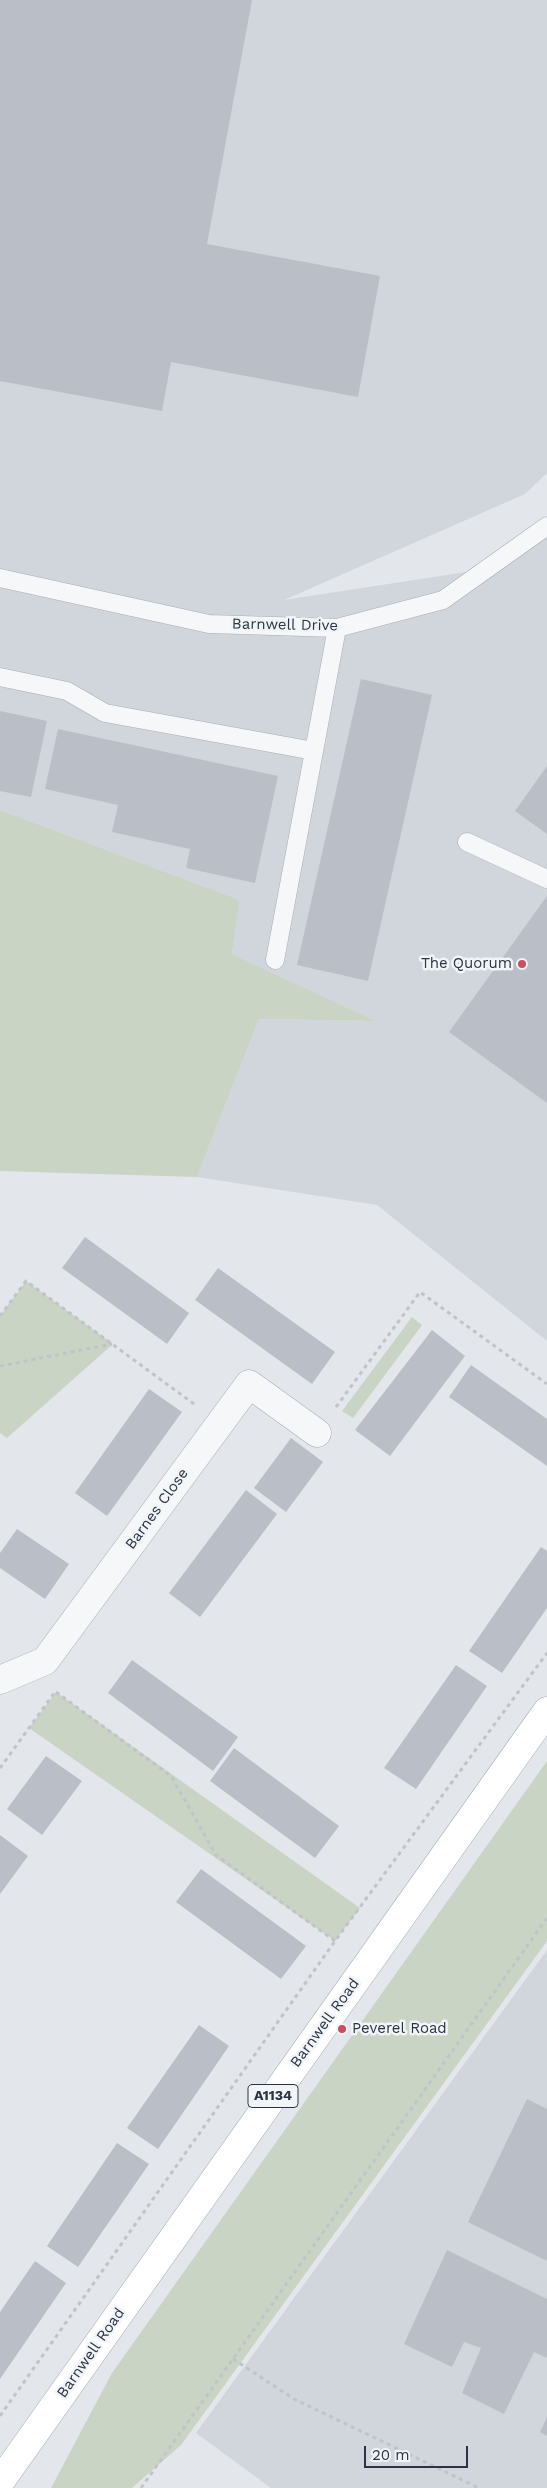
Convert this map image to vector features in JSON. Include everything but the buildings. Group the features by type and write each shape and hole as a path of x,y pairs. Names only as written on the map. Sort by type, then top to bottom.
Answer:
{"main road":[{"name":"Barnwell Road","path":"0,2482 547,1711"}],"street":[{"name":"Barnes Close","path":"0,1680 45,1661 249,1384 316,1433"}],"lane":[{"name":"Barnwell Drive","path":"0,578 209,624 337,628 443,600 547,526"},
{"path":"275,960 337,628"},
{"path":"0,677 67,691 105,712 314,751"},
{"path":"467,842 547,879"}],"path":[{"path":"0,1316 26,1280 220,1424"},
{"path":"316,1433 420,1292 547,1384"},
{"path":"0,1366 113,1344"},
{"path":"0,2416 335,1942 547,1653"},
{"path":"56,1692 171,1776 216,1855 335,1942"},
{"path":"141,2488 547,1918"},
{"path":"233,2359 294,2399 479,2488"}],"shaded area":[{"path":"0,0 547,0 547,473 525,494 284,600 473,571 547,530 547,1341 377,1205 197,1177 259,1019 374,1021 232,954 238,900 0,810"},
{"path":"547,1950 547,2488 271,2488 196,2433"}],"green space":[{"path":"0,810 239,900 232,954 375,1021 259,1019 197,1177 0,1171"},
{"path":"26,1281 113,1344 7,1438 0,1433 0,1316"},
{"path":"412,1317 422,1325 353,1418 342,1411"},
{"path":"56,1692 360,1908 335,1941 29,1728"},
{"path":"547,1761 547,1941 181,2445 132,2488 51,2488 112,2373"}],"place":[{"name":"The Quorum","path":"522,964"},
{"name":"Peverel Road","path":"342,2029"}]}
